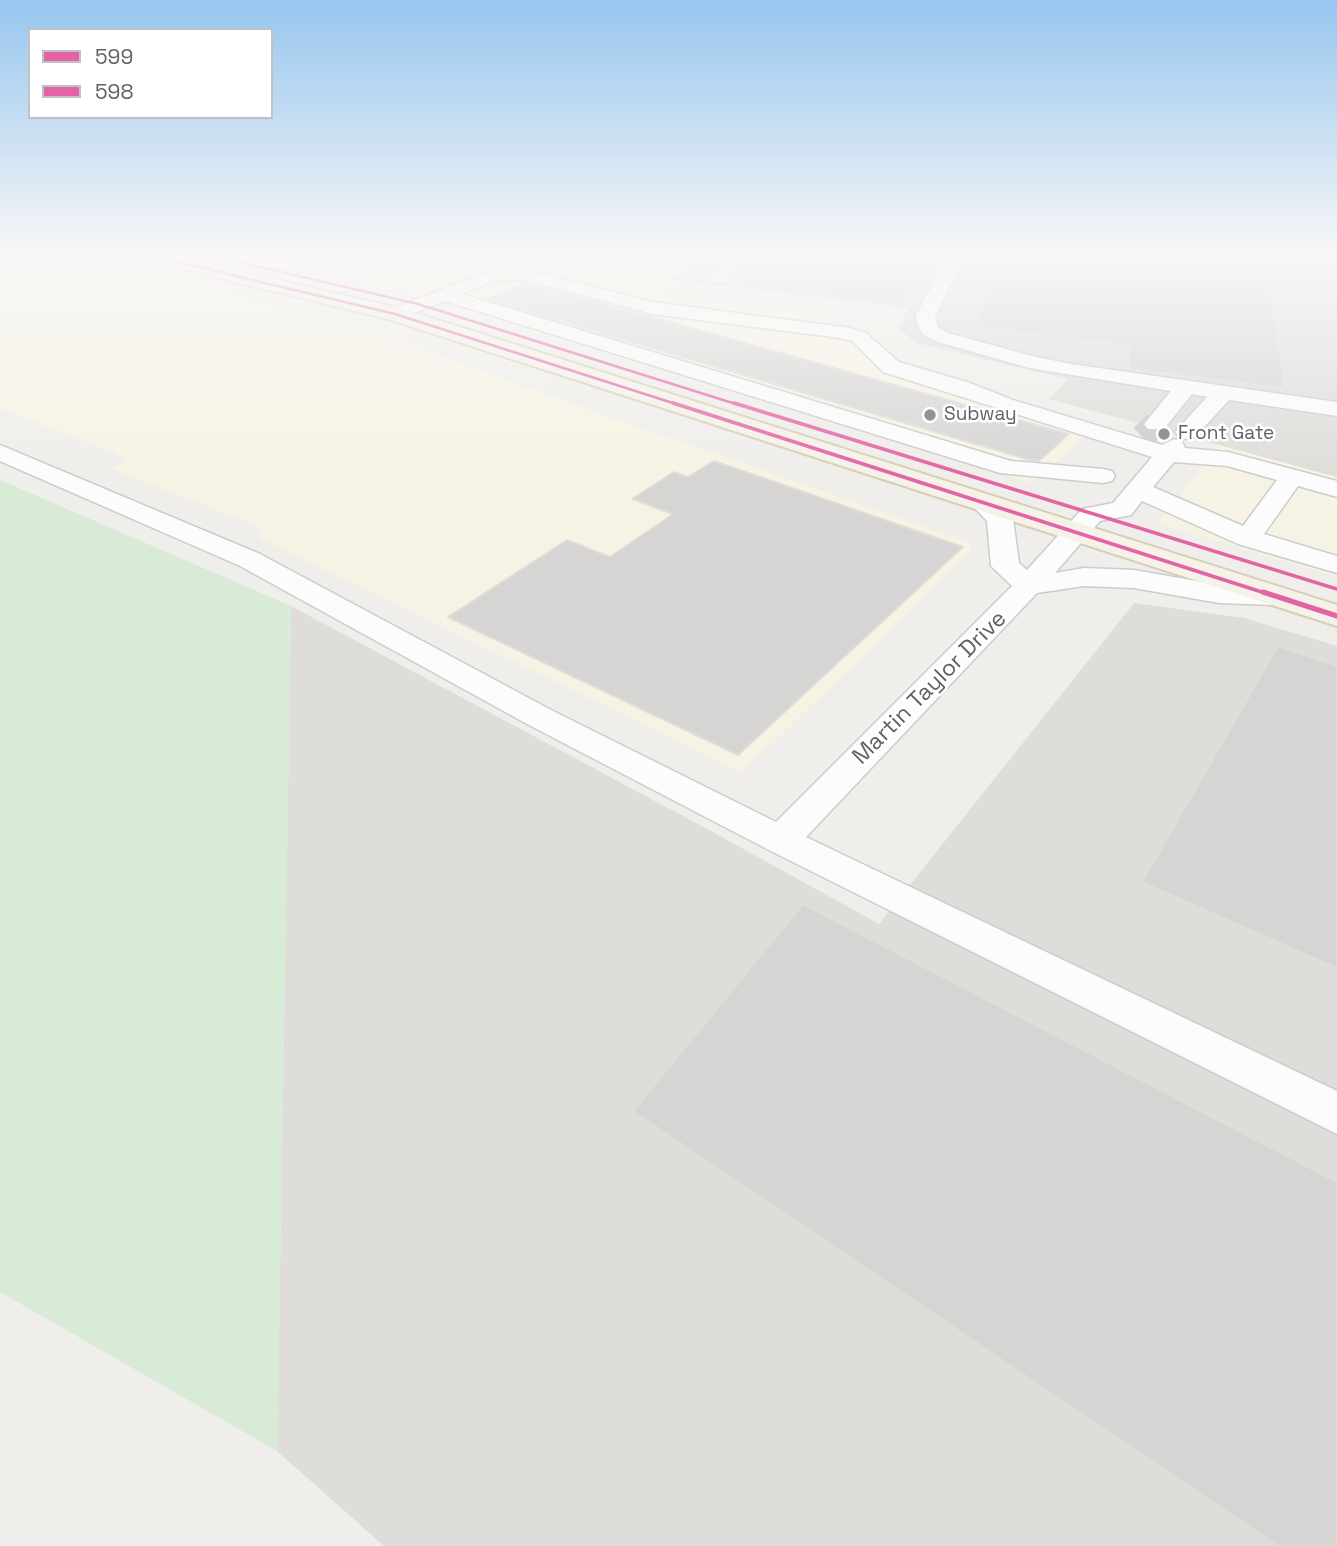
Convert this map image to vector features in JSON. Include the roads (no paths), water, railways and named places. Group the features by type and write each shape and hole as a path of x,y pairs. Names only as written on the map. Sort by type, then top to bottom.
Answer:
{"main road":[{"path":"466,329 982,502 1083,523 1150,530 1337,589"},
{"path":"479,329 907,448 1083,523 1273,596 1337,616"}],"street":[{"path":"545,329 907,448 1009,468 1103,476"},
{"path":"816,329 853,334 891,367 1072,442 1144,435 1337,489"},
{"path":"939,329 941,337 1029,362 1222,394 1337,409"},
{"path":"1185,388 1084,497 1083,523 1122,509 1222,394"},
{"path":"1040,472 1072,442"},
{"path":"0,452 250,560 541,718 780,840 1337,1113"},
{"path":"1248,538 1292,477"},
{"path":"1138,490 1248,538 1337,565"},
{"path":"982,502 1000,519 1005,566 1030,586 1084,577 1146,581 1219,594 1273,596"},
{"name":"Martin Taylor Drive","path":"780,840 1030,586 1083,523"}],"tunnel":[{"path":"1142,437 1156,424"}],"place":[{"name":"Subway","path":"930,415"},
{"name":"Front Gate","path":"1164,434"}]}
